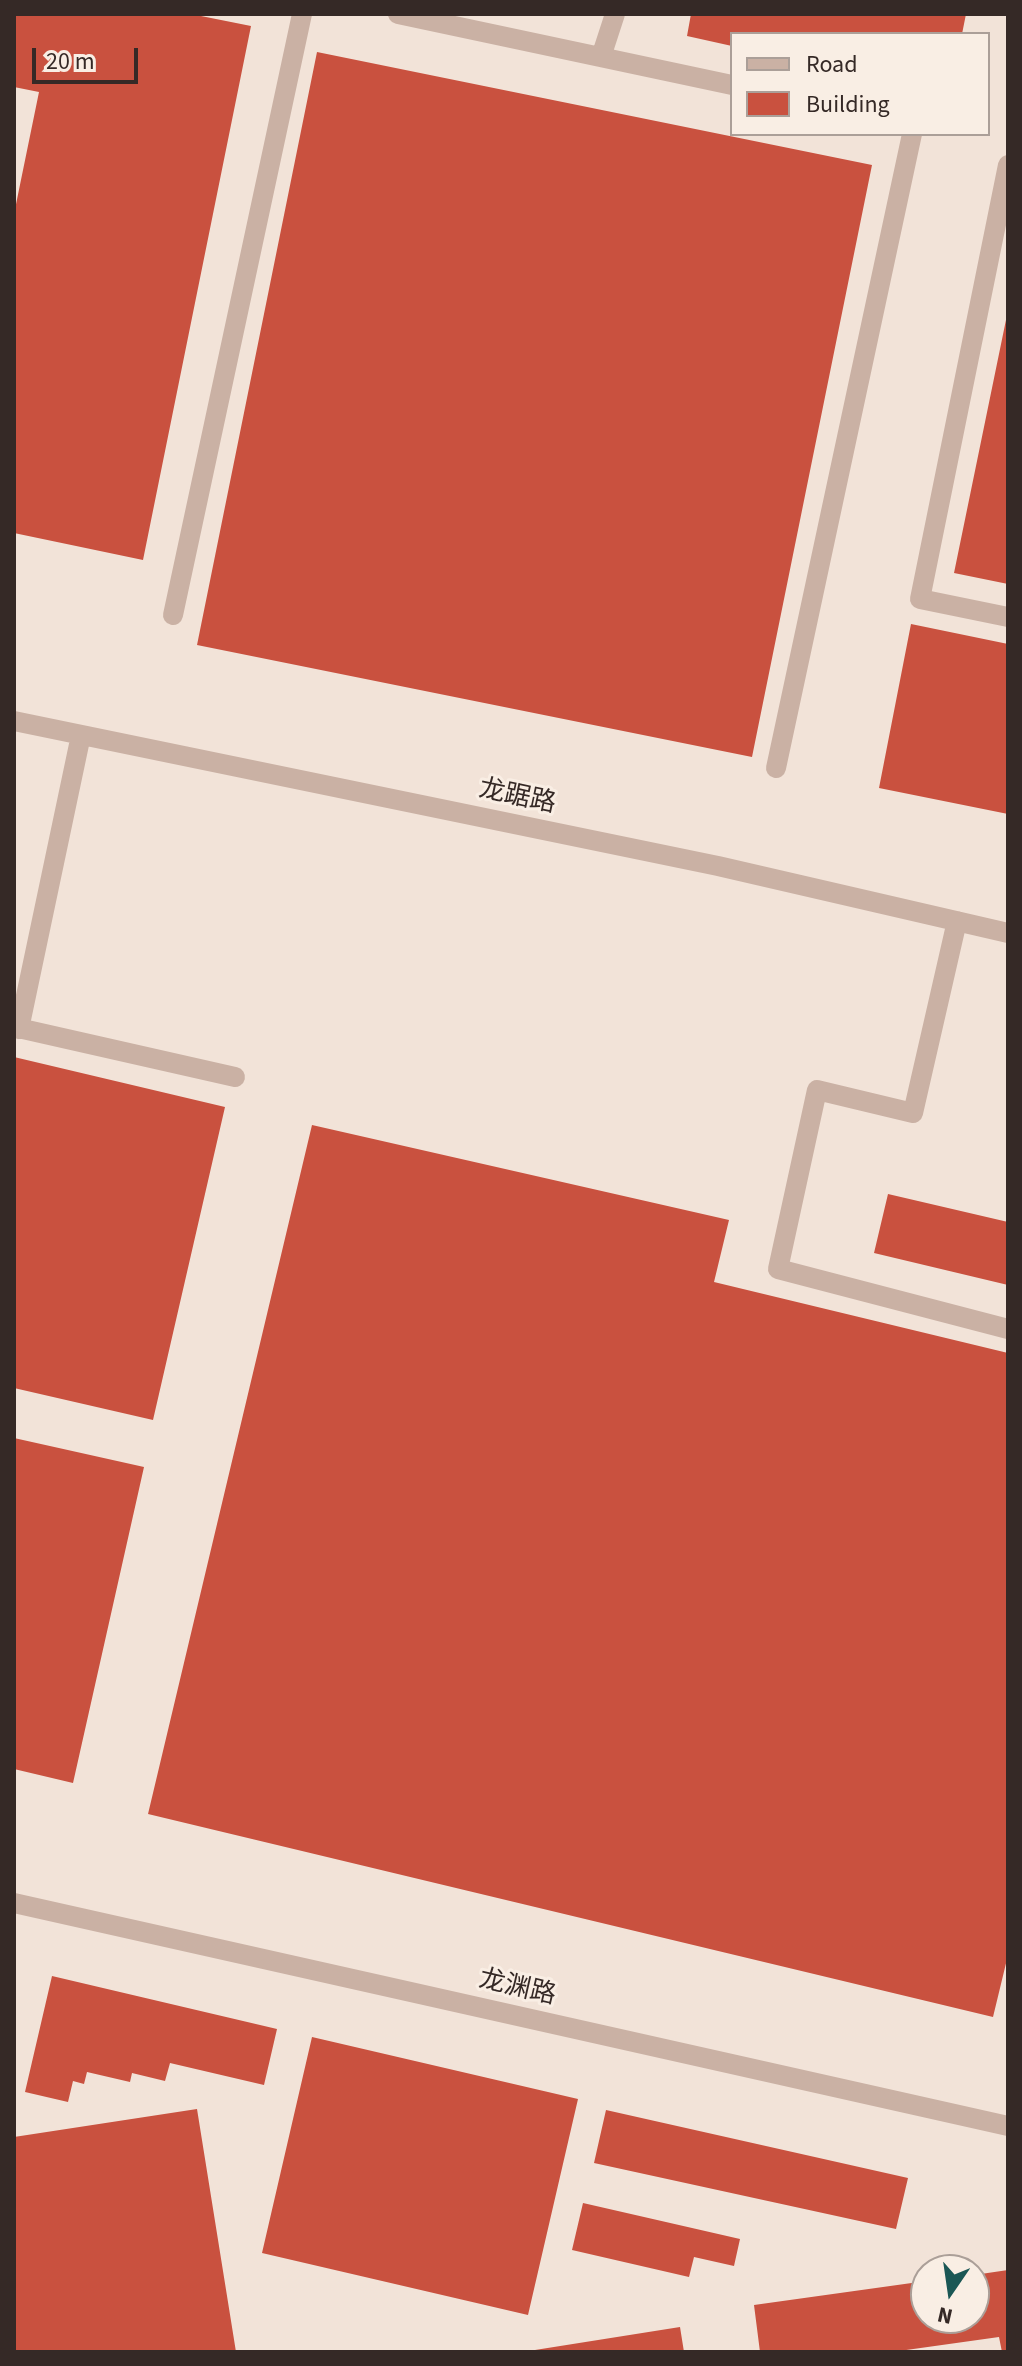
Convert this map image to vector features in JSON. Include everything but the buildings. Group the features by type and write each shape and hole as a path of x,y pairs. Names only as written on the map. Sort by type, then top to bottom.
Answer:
{"street":[{"path":"173,615 302,14"},
{"path":"398,14 730,85"},
{"path":"601,57 615,14"},
{"path":"776,768 912,136"},
{"path":"1008,165 920,599 1008,617"},
{"name":"龙踞路","path":"14,721 718,866 1008,933"},
{"path":"81,735 17,1028 235,1077"},
{"path":"957,921 913,1113 817,1090 778,1269 1008,1329"},
{"name":"龙渊路","path":"14,1903 1008,2126"}]}
